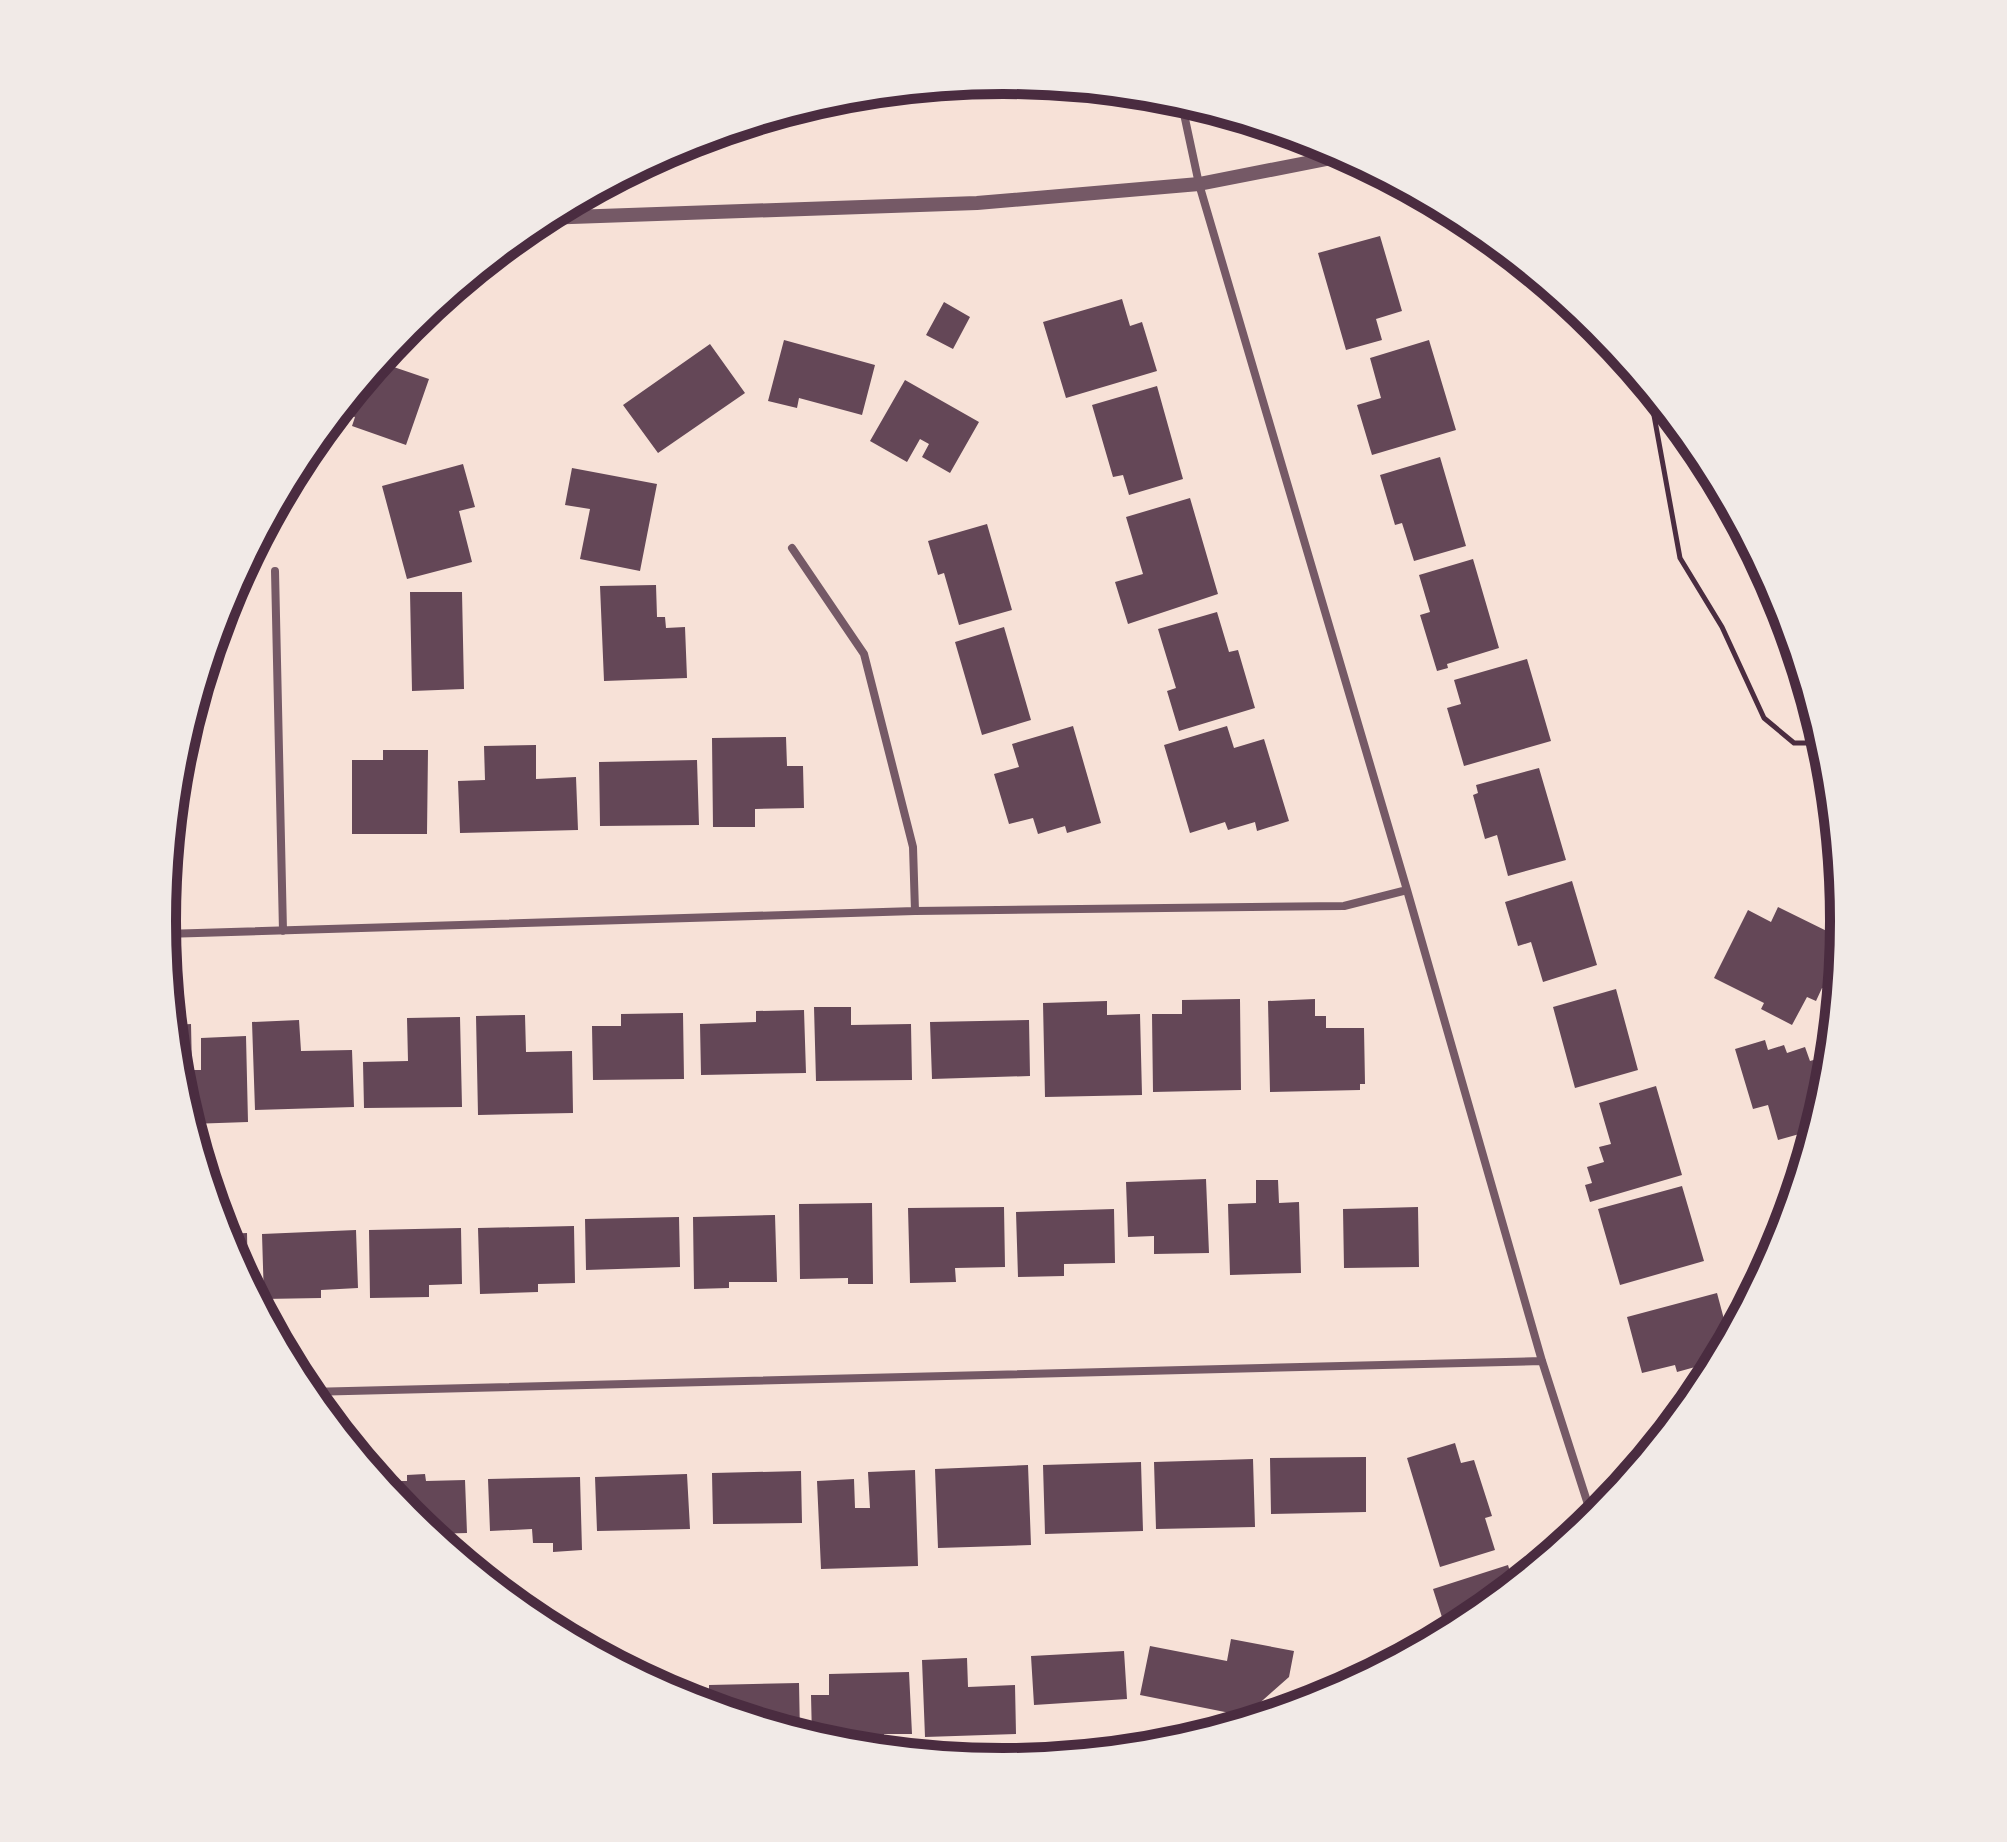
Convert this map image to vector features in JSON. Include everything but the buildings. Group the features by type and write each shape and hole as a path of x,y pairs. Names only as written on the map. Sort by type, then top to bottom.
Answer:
{"street":[{"path":"1184,114 1199,184 1542,1361 1588,1506"},
{"path":"570,217 977,203 1199,184 1325,159"},
{"path":"792,548 864,654 913,847 915,911"},
{"path":"275,571 283,931"},
{"path":"176,934 915,911 1344,906 1407,890"},
{"path":"324,1392 1542,1361"}],"path":[{"path":"1653,410 1680,558 1722,627 1764,718 1794,743 1811,743"}]}
